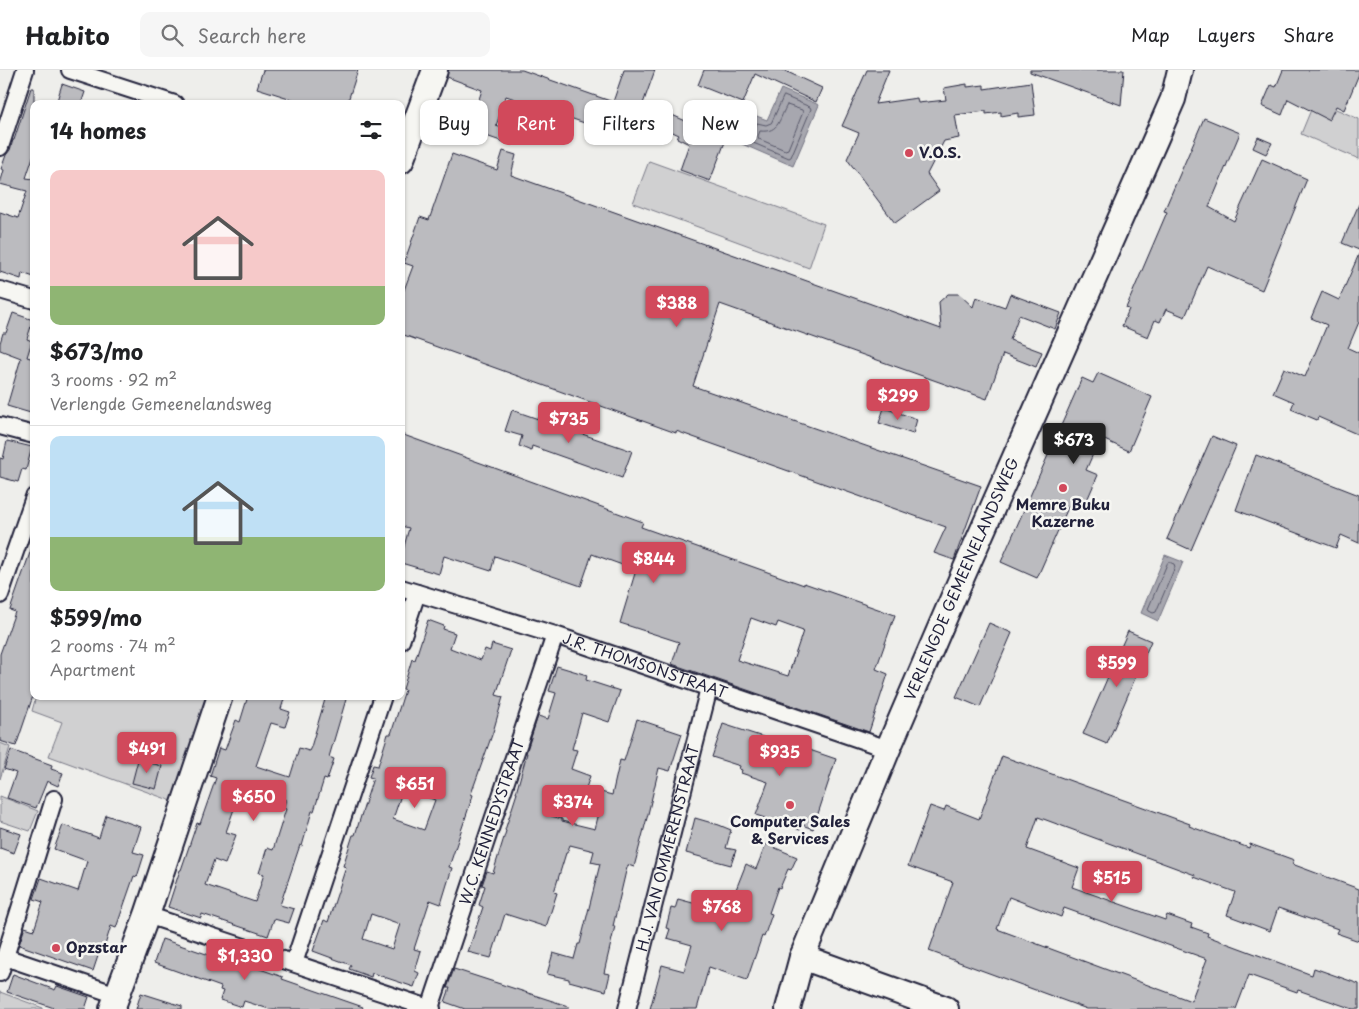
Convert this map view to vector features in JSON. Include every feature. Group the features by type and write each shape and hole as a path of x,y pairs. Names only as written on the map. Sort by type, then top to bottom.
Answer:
{"street":[{"path":"0,147 25,70"},
{"path":"70,70 163,100"},
{"path":"405,150 435,70"},
{"name":"VERLENGDE GEMEENELANDSWEG","path":"788,1009 802,957 888,749 962,576 1173,99 1180,70"},
{"path":"0,290 30,299"},
{"path":"0,426 30,434"},
{"path":"0,595 4,570 30,507"},
{"name":"J.R. THOMSONSTRAAT","path":"405,589 555,636 888,749"},
{"path":"405,628 417,593"},
{"name":"W.C. KENNEDYSTRAAT","path":"431,1009 555,636"},
{"name":"H.J. VAN OMMERENSTRAAT","path":"627,1009 709,688"},
{"path":"5,957 115,1002 147,915 219,700"},
{"path":"294,963 382,700"},
{"path":"0,973 54,798"},
{"path":"147,915 431,1009"},
{"path":"802,957 946,1009"}],"shaded area":[{"path":"1315,100 1359,119 1359,159 1301,134"},
{"path":"649,161 824,224 809,268 633,203"},
{"path":"35,700 207,700 172,801 49,756 62,722 32,711"},
{"path":"0,743 10,747 0,779"},
{"path":"0,796 38,811 30,831 0,821"},
{"path":"0,992 43,1008 43,1009 0,1009"}],"water":[{"path":"781,89 819,105 793,166 744,145 757,145 757,116 767,120"},
{"path":"1165,555 1183,562 1158,621 1141,613"}],"building":[{"path":"263,70 358,70 348,100 295,100 257,88"},
{"path":"448,70 522,70 607,100 584,100 584,123 574,119 574,100 518,100 506,96 505,100 498,100 498,120 496,126 498,127 498,140 488,137 488,100 479,100 482,90 447,77"},
{"path":"624,70 655,70 644,100 614,100"},
{"path":"704,70 783,70 822,88 816,102 755,74 744,100 736,100 698,85"},
{"path":"867,70 889,70 875,104 917,98 918,103 946,100 944,88 967,84 967,87 984,85 984,89 1031,82 1035,115 1018,117 1018,113 1001,116 1001,112 986,114 986,111 955,115 959,138 944,141 927,174 939,191 895,223 847,159 859,133 842,126"},
{"path":"1030,70 1124,70 1121,105 1030,72"},
{"path":"1283,70 1359,70 1359,74 1344,110 1336,106 1329,120 1288,99 1282,115 1262,106 1271,85 1276,87"},
{"path":"62,84 85,92 82,100 57,100"},
{"path":"31,88 34,88 34,100 30,100 30,166 26,178 30,178 30,276 22,273 21,279 0,272 0,212 18,218 27,191 0,184 4,170 1,169 14,140"},
{"path":"673,115 683,120 683,141 677,138 679,135 673,132"},
{"path":"1204,118 1240,133 1209,207 1234,221 1262,159 1307,179 1262,290 1207,266 1185,317 1166,309 1160,322 1155,320 1148,337 1122,326 1129,309 1126,308 1167,212 1164,211"},
{"path":"1258,137 1272,143 1266,154 1253,148"},
{"path":"689,145 724,145 710,181 680,170"},
{"path":"503,151 516,155 511,175 941,329 939,302 948,294 959,294 973,307 976,297 1005,307 1010,294 1061,313 1055,329 1019,315 1010,340 1042,352 1036,367 1003,354 987,399 720,304 693,386 981,486 954,560 934,553 946,527 676,431 676,433 405,335 405,287 413,266 405,263 405,260 420,217 429,220 452,154 497,170"},
{"path":"1359,204 1359,250 1342,243"},
{"path":"1359,254 1359,322 1348,348 1359,353 1359,435 1318,417 1317,420 1291,409 1294,402 1273,393 1284,368 1305,377 1327,325 1311,318 1322,292 1339,300"},
{"path":"13,313 30,319 30,330 27,339 30,340 30,347 27,357 30,358 30,413 7,406 21,358 0,350 3,333 6,333"},
{"name":"Memre Buku Kazerne","path":"1098,373 1152,397 1129,451 1100,438 1086,470 1098,475 1084,507 1071,501 1037,578 1001,562 1082,378 1093,383"},
{"path":"884,408 917,419 913,434 879,423"},
{"path":"512,410 632,451 622,478 532,446 531,451 519,446 522,436 505,431"},
{"path":"405,435 643,522 641,527 895,615 876,669 888,674 869,732 672,664 679,642 620,623 636,570 592,554 581,586 495,556 491,571 444,556 439,574 405,564 405,543 409,528 405,527","holes":["751,618 776,627 778,622 803,631 788,676 737,660"]},
{"path":"1212,436 1236,446 1191,550 1167,539"},
{"path":"7,441 30,447 26,470 22,469 18,482 0,477 0,458 3,459"},
{"path":"1256,455 1359,495 1359,543 1341,535 1336,548 1236,510"},
{"path":"30,553 30,700 32,700 16,746 0,741 0,654 15,612 10,610"},
{"path":"428,620 444,626 443,629 455,633 450,648 481,660 485,649 490,651 492,644 511,650 496,695 503,697 449,867 452,868 441,904 430,900 414,949 421,951 415,971 419,973 414,987 372,973 371,977 349,969 351,965 313,951 324,920 328,922 346,867 343,866 373,778 369,777 373,765 378,766 402,700 405,700 405,682 412,659 415,660","holes":["403,789 435,800 424,830 393,819","371,914 400,924 392,949 363,939"]},
{"path":"989,623 1012,633 980,707 956,697"},
{"path":"1128,631 1151,641 1107,744 1083,734"},
{"path":"557,666 587,675 586,680 620,691 609,722 582,713 572,749 577,750 571,769 590,776 586,788 612,795 620,760 624,761 637,719 682,734 670,771 659,768 634,867 628,865 626,871 604,973 610,974 606,991 547,974 553,953 574,959 578,944 580,944 600,864 591,862 594,851 570,845 554,892 557,893 546,927 505,914 491,958 468,952 483,907 479,905 485,886 482,885 487,871 493,873 538,716 548,719 556,693 549,691","holes":["559,791 601,805 595,829 562,821 562,819 551,816"]},
{"path":"247,700 284,700 281,709 290,712 285,727 271,723 256,766 290,777 299,748 309,751 311,747 325,700 346,700 329,757 334,759 327,780 324,779 314,811 312,811 302,846 300,845 280,905 294,909 289,923 274,919 268,936 202,914 201,918 168,907 197,823 200,824 216,778 210,776 219,748 225,750 236,720 240,722","holes":["242,786 286,800 283,808 286,809 273,850 267,848 259,873 264,874 255,902 205,885 214,860 225,864 236,835 226,832"]},
{"path":"723,724 763,737 760,749 785,758 786,755 788,756 792,744 836,759 813,829 802,825 800,830 756,815 768,782 741,773 740,766 712,757"},
{"path":"11,750 52,765 51,769 63,773 58,786 47,781 36,808 7,798 16,773 4,769"},
{"path":"1002,756 1190,824 1189,826 1249,848 1250,844 1294,860 1292,864 1359,889 1359,941 1336,933 1338,929 1278,908 1270,931 1227,915 1235,892 1194,877 1195,875 1038,817 1027,849 1079,868 1072,887 1165,920 1167,915 1192,924 1191,927 1208,933 1207,936 1312,975 1314,968 1359,984 1359,1009 1353,1009 1298,990 1297,992 1249,975 1236,1009 1087,1009 929,951 953,882 908,866 930,806 944,811 946,806 979,819","holes":["1009,897 1061,917 1064,908 1207,959 1191,1001 997,929"]},
{"path":"138,760 162,766 156,789 132,783"},
{"path":"106,815 141,827 133,852 144,855 137,877 134,876 116,928 111,926 105,945 102,944 93,971 19,945 25,927 34,930 43,902 34,899 41,878 78,891 87,861 54,849 63,825 99,838"},
{"path":"695,818 731,830 726,848 736,850 731,865 686,853"},
{"path":"0,827 21,834 14,853 0,848"},
{"path":"766,844 797,857 791,870 788,869 780,888 778,887 769,913 772,914 764,937 762,936 747,980 709,967 697,1009 650,1009 662,965 684,971 692,945 667,938 670,929 666,928 671,908 675,909 678,899 704,906 707,891 733,897 746,864 756,869"},
{"path":"162,939 230,962 231,959 363,1007 362,1009 269,1009 244,1001 242,1007 220,1000 223,991 220,990 221,987 154,963"},
{"path":"454,969 568,1006 568,1009 465,1009 445,1002 450,988 447,988"},
{"path":"13,974 55,990 57,986 89,997 85,1009 57,1009 7,992"},
{"path":"141,993 182,1006 182,1009 136,1009"}],"place":[{"name":"V.O.S.","path":"909,153"},
{"name":"Memre Buku Kazerne","path":"1063,488"},
{"name":"Computer Sales & Services","path":"790,805"},
{"name":"Opzstar","path":"56,948"}]}
